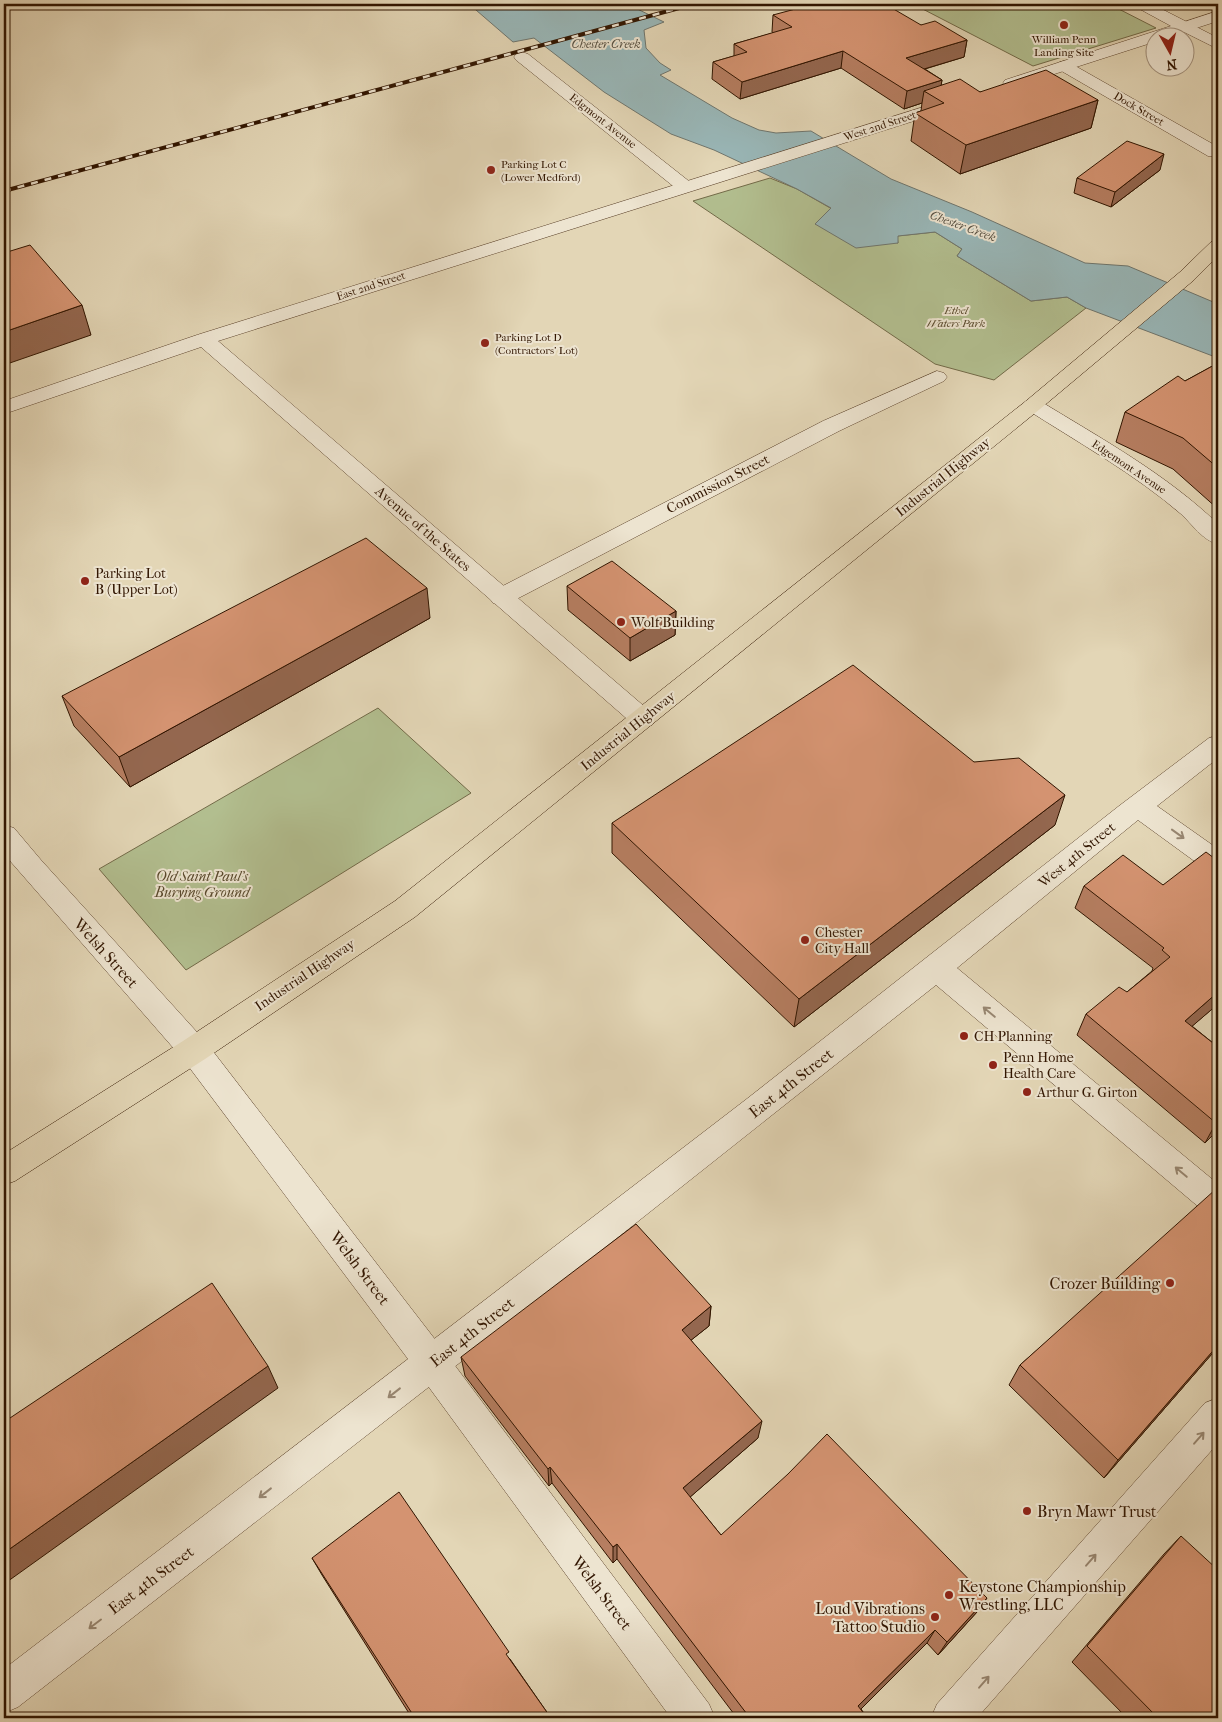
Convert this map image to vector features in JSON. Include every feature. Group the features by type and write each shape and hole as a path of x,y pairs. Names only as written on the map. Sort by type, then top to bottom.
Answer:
{"main road":[{"name":"Industrial Highway","path":"4,1171 194,1050 405,909 1033,405 1187,276 1218,246"}],"street":[{"path":"1141,4 1218,44"},
{"path":"1000,87 1218,16"},
{"name":"Edgmont Avenue","path":"522,57 684,186"},
{"name":"Dock Street","path":"1064,66 1214,152"},
{"name":"West 2nd Street","path":"741,168 963,99"},
{"name":"East 2nd Street","path":"4,408 204,339 741,168"},
{"name":"Avenue of the States","path":"204,339 643,719"},
{"name":"Commission Street","path":"501,597 831,426 937,377"},
{"name":"Edgemont Avenue","path":"1033,405 1130,466 1188,508 1218,537"},
{"name":"West 4th Street","path":"937,969 1138,806 1218,746"},
{"path":"1138,806 1218,863"},
{"name":"Welsh Street","path":"4,834 31,868 194,1050 432,1363 695,1718"},
{"path":"937,969 1218,1204"},
{"name":"East 4th Street","path":"4,1693 432,1363 650,1191 937,969"},
{"path":"951,1718 1218,1416"}],"green space":[{"path":"913,4 1109,4 1156,28 1144,28 1144,32 1033,66"},
{"name":"Ethel Waters Park","path":"770,178 797,189 832,209 815,224 898,243 897,236 935,232 962,249 957,256 1031,301 1067,297 1086,308 994,380 935,364 693,201"},
{"name":"Old Saint Paul's Burying Ground","path":"378,708 471,793 186,970 99,869"}],"water":[{"name":"Chester Creek","path":"469,4 627,4 664,22 644,30 646,48 660,63 671,70 660,75 732,118 759,130 776,133 811,131 891,179 972,212 1085,263 1128,266 1218,304 1218,358 1086,308 1067,297 1031,301 957,256 962,249 935,232 898,236 898,243 856,248 815,224 831,208 797,189 714,150 671,134 604,92 534,38 513,42"}],"building":[{"path":"814,4 885,4 921,25 935,21 967,40 906,58 942,80 907,91 843,51 742,82 713,62 747,52 734,44 792,27 773,15"},
{"path":"1046,70 1098,100 966,145 915,113 944,103 924,91 960,79 980,92"},
{"path":"1127,141 1164,154 1115,192 1077,178"},
{"path":"30,245 82,305 4,332 4,253"},
{"path":"1218,363 1218,468 1183,438 1125,412 1178,376 1185,381"},
{"path":"366,538 427,588 119,757 62,696"},
{"path":"612,561 676,611 630,638 567,586"},
{"name":"Chester City Hall","path":"853,665 974,762 1019,758 1065,795 799,999 612,823"},
{"path":"1206,852 1218,861 1218,992 1185,1021 1218,1047 1218,1121 1216,1123 1086,1014 1119,987 1127,992 1170,957 1162,950 1164,948 1084,886 1123,855 1163,885"},
{"name":"Crozer Building","path":"1216,1189 1218,1191 1218,1345 1118,1460 1020,1365"},
{"path":"636,1224 711,1306 682,1330 762,1421 683,1488 721,1535 788,1474 827,1434 987,1598 947,1642 935,1630 858,1706 866,1716 864,1718 750,1718 617,1544 613,1547 550,1467 548,1469 461,1357"},
{"path":"212,1283 268,1366 4,1553 4,1422"},
{"path":"399,1492 509,1652 506,1654 551,1718 415,1718 312,1558"},
{"path":"1181,1536 1218,1570 1218,1718 1158,1718 1087,1646"}],"railway":[{"path":"4,191 694,4"}],"place":[{"name":"William Penn Landing Site","path":"1064,25"},
{"name":"Parking Lot C (Lower Medford)","path":"491,170"},
{"name":"Parking Lot D (Contractors' Lot)","path":"485,343"},
{"name":"Parking Lot B (Upper Lot)","path":"85,581"},
{"name":"Wolf Building","path":"621,622"},
{"name":"Chester City Hall","path":"805,940"},
{"name":"CH Planning","path":"964,1036"},
{"name":"Penn Home Health Care","path":"993,1065"},
{"name":"Arthur G. Girton","path":"1027,1092"},
{"name":"Crozer Building","path":"1170,1283"},
{"name":"Bryn Mawr Trust","path":"1027,1511"},
{"name":"Keystone Championship Wrestling, LLC","path":"949,1595"},
{"name":"Loud Vibrations Tattoo Studio","path":"935,1617"}]}
